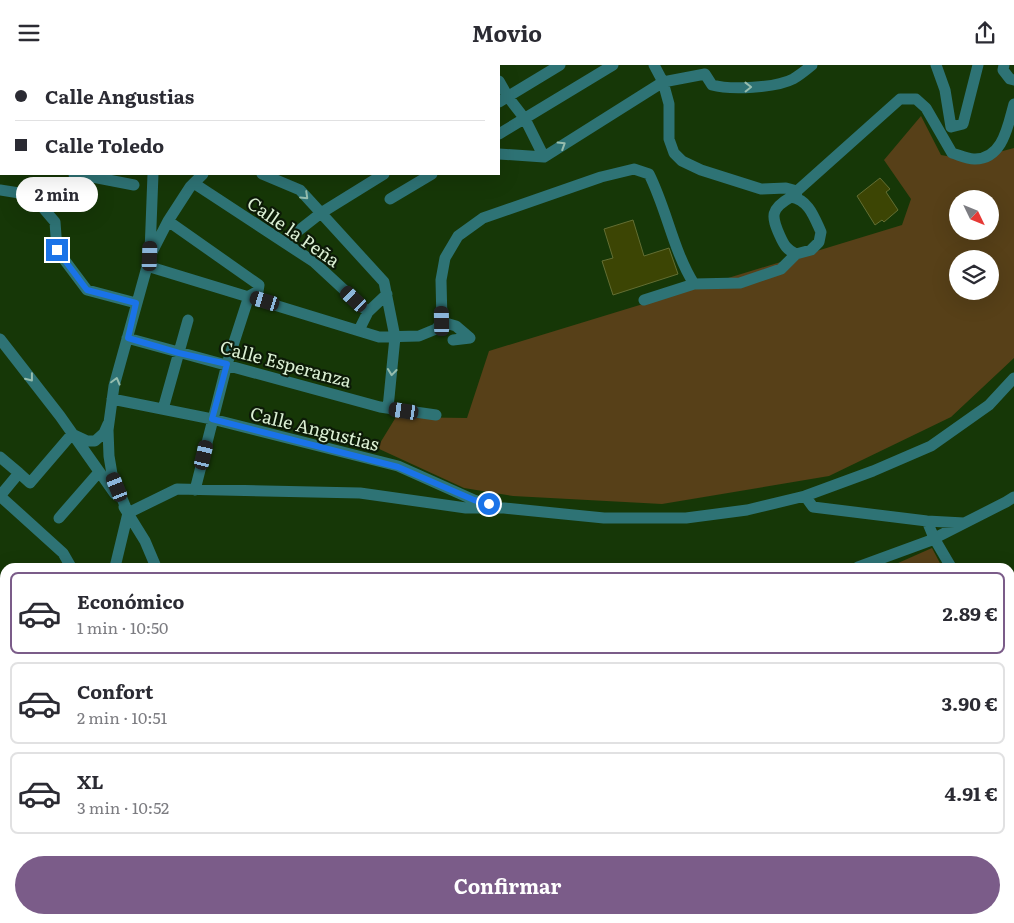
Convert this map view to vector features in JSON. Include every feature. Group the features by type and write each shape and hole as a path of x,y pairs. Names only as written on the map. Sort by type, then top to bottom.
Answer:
{"street":[{"path":"500,133 612,65"},
{"path":"644,299 694,284 740,283 782,269 796,254 811,250 819,243 822,232 808,205 797,194 786,188 761,189 702,170 682,161 674,153 669,139 669,104 663,81 654,65"},
{"path":"500,154 544,157 663,81 706,69 712,85 720,87 763,87 792,80 812,65"},
{"path":"936,65 945,90 951,127"},
{"path":"941,137 951,127 963,124 978,65"},
{"path":"1004,65 1003,70 1010,79 1014,80"},
{"path":"503,99 552,67"},
{"path":"500,86 503,99 525,119 544,157"},
{"path":"796,254 784,246 772,220 774,213 785,201 797,194 900,99 916,99 926,108 941,137 952,153 974,159 987,158 997,150 1004,137 1014,104"},
{"path":"148,261 249,296 380,337 418,337 436,329 442,321 441,280 445,258 458,236 483,218 601,177 634,169 649,174 659,193 672,236 686,272 694,284"},
{"path":"76,175 78,195"},
{"path":"81,175 134,185"},
{"path":"148,261 153,175"},
{"path":"116,563 128,513 110,465 109,422 112,399 148,261 168,221 190,187 195,184 201,175"},
{"path":"264,175 300,190 384,282 395,337 388,408"},
{"path":"284,242 364,179 380,175"},
{"path":"390,199 430,175"},
{"name":"Calle la Peña","path":"195,184 314,262 368,312"},
{"path":"0,190 32,195 55,222 57,250 87,290 136,303"},
{"path":"152,207 160,221 168,221 259,285 258,291 249,296 227,364 195,490"},
{"path":"359,330 368,312 387,294"},
{"path":"163,409 188,320"},
{"path":"442,321 456,326 470,338 453,340"},
{"name":"Calle Esperanza","path":"128,338 388,408 436,415"},
{"path":"1,345 60,416 128,513 145,541 154,563"},
{"path":"128,513 177,489 360,493 466,508 504,508 604,518 686,518 748,510 805,496 873,471 931,446 989,405 1014,378"},
{"name":"Calle Angustias","path":"112,399 212,419 398,467 474,500 504,508"},
{"path":"72,434 87,441 95,441 104,433 109,422"},
{"path":"0,457 30,483 72,434"},
{"path":"59,518 99,472"},
{"path":"19,473 0,496 63,553 69,563"},
{"path":"805,496 813,507 927,521 965,523"},
{"path":"871,563 934,538 1014,497"},
{"path":"927,521 934,538 949,563"}],"shaded area":[{"path":"921,116 941,155 969,160 1014,148 1014,358 951,417 829,476 662,504 513,496 464,488 377,448 396,417 467,418 489,351 902,225 911,199 884,160"},
{"path":"932,548 940,563 898,563"}],"building":[{"path":"880,178 890,189 886,192 898,210 884,222 882,220 875,225 857,196"},
{"path":"633,220 644,256 669,248 678,274 613,295 602,261 613,258 604,229"}],"route":[{"path":"57,250 87,290 136,303 128,338 179,353 227,364 212,419 398,467 474,500 489,504"}]}
